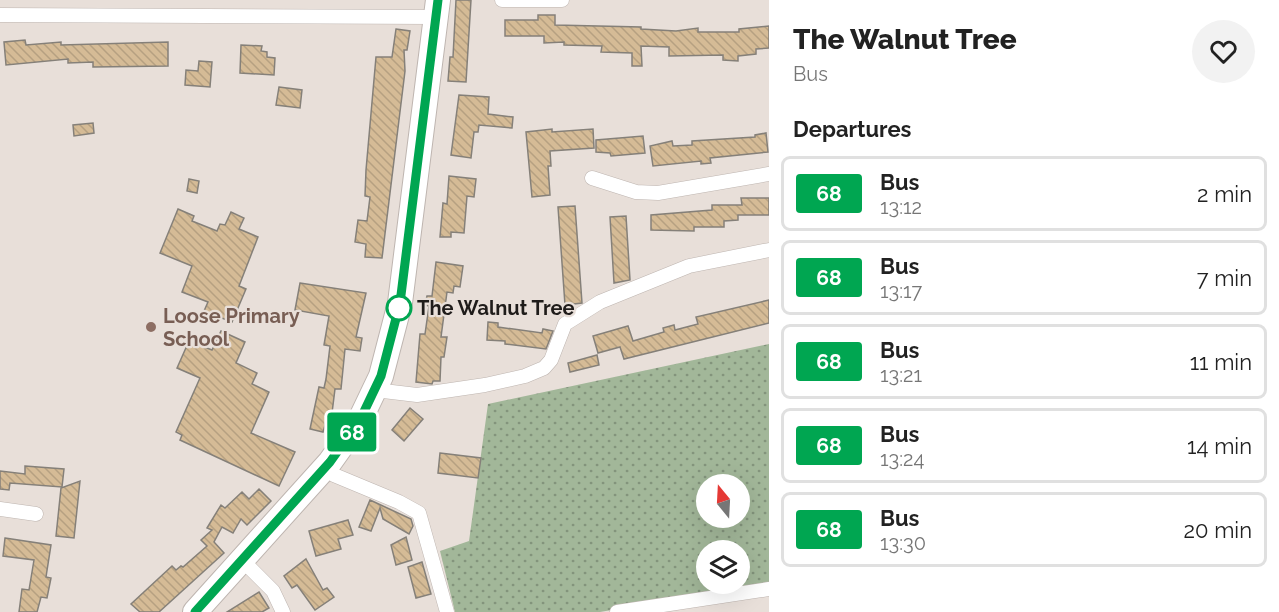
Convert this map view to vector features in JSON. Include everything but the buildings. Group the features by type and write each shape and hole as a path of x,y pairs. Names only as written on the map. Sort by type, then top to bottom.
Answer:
{"highway":[{"path":"195,612 325,468 351,435 375,390 387,359 400,303 437,8"}],"street":[{"path":"37,0 37,15"},
{"path":"189,0 189,15"},
{"path":"502,0 562,0"},
{"path":"0,15 189,15 437,8"},
{"path":"592,178 636,192 658,194 769,174"},
{"path":"375,390 417,395 485,385 525,376 544,368 551,360 565,324 600,302 689,267 769,250"},
{"path":"325,468 334,475 399,502 419,513 447,612"},
{"path":"0,509 36,514"},
{"path":"242,560 267,583 283,612"},
{"path":"617,612 769,589"}],"green space":[{"path":"769,344 769,583 750,586 750,540 696,540 696,594 705,594 600,612 455,612 440,551 469,541 488,404"}],"bus line":[{"name":"68","path":"195,612 330,462 360,420 381,376 391,345 400,303 438,0"}],"place":[{"name":"The Walnut Tree","path":"399,308"},
{"name":"Loose Primary School","path":"151,327"}]}
